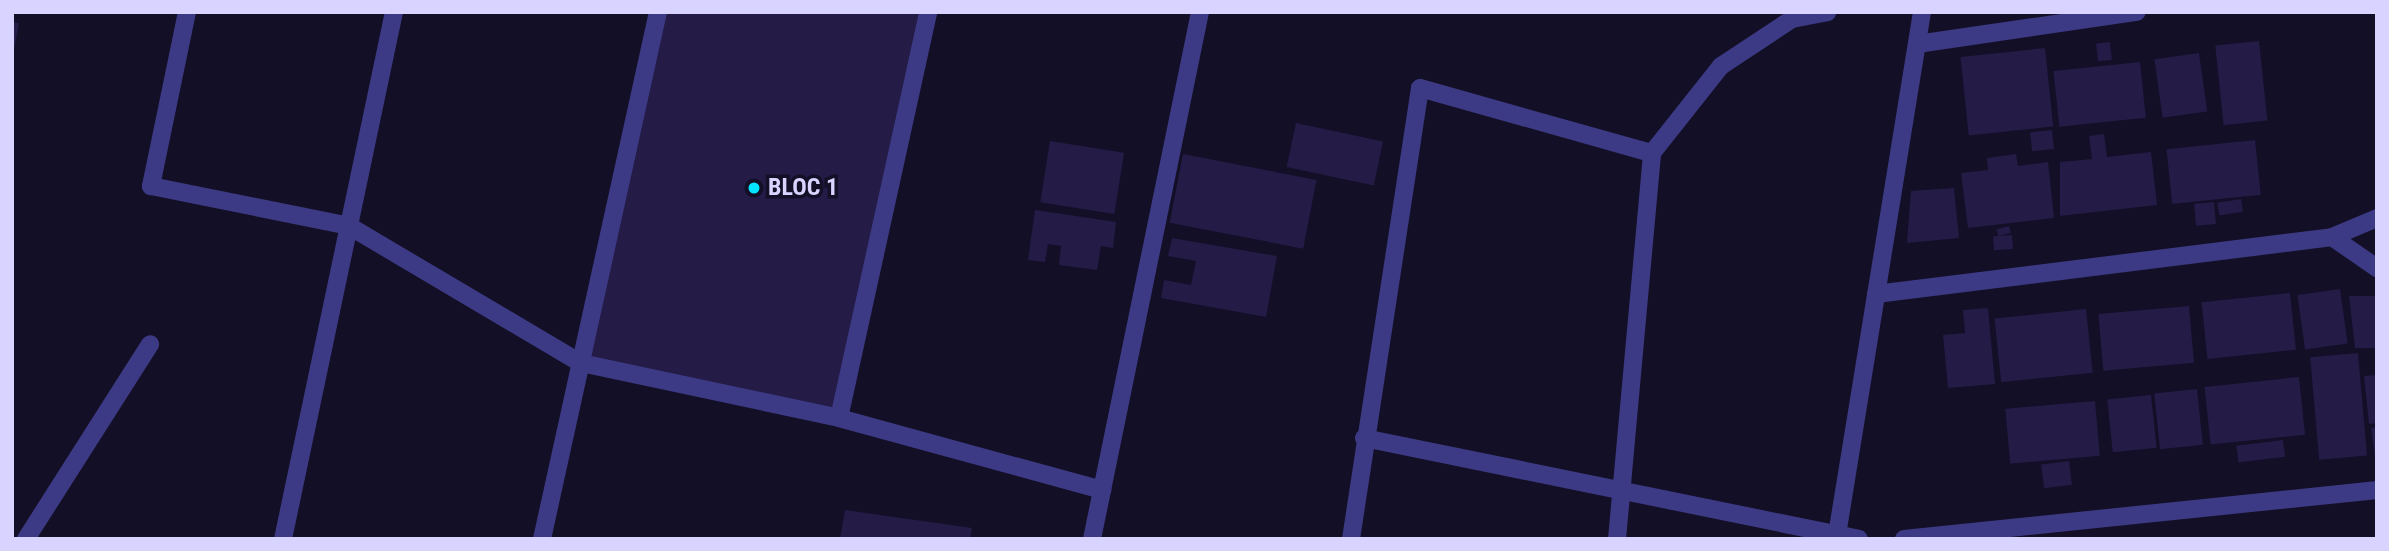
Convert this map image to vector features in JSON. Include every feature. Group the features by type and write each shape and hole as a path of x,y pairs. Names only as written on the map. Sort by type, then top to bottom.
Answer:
{"street":[{"path":"187,12 151,186 349,226 581,363 839,418 1102,490"},
{"path":"283,539 394,12"},
{"path":"542,539 658,12"},
{"path":"839,418 928,12"},
{"path":"1092,539 1200,12"},
{"path":"1617,539 1653,153 1721,66 1792,19 1827,12"},
{"path":"1838,535 1922,12"},
{"path":"1917,44 2137,12"},
{"path":"1351,539 1364,438 1420,88 1653,153"},
{"path":"1876,294 2332,237 2377,218"},
{"path":"2332,237 2377,268"},
{"path":"26,539 150,344"},
{"path":"1364,438 1859,539"},
{"path":"1904,539 2377,490"}],"building":[{"name":"BLOC 1","path":"658,12 928,12 839,418 581,363"},
{"path":"12,22 19,23 14,50 12,50"},
{"path":"2259,41 2267,121 2224,125 2215,46"},
{"path":"2110,42 2112,60 2098,61 2096,43"},
{"path":"2045,48 2053,127 1969,135 1960,57"},
{"path":"2199,53 2207,111 2163,118 2154,59"},
{"path":"2140,62 2146,118 2059,127 2053,71"},
{"path":"1296,123 1383,142 1374,186 1287,167"},
{"path":"2052,130 2054,149 2032,151 2030,132"},
{"path":"2104,134 2107,157 2151,152 2157,205 2060,216 2060,162 2092,159 2089,136"},
{"path":"2255,140 2261,195 2172,204 2166,149"},
{"path":"1050,141 1124,153 1114,214 1040,202"},
{"path":"1183,154 1317,180 1303,249 1170,223"},
{"path":"2016,154 2018,166 2048,162 2054,218 1968,228 1961,173 1988,170 1987,158"},
{"path":"1954,188 1959,238 1907,243 1911,191"},
{"path":"2241,199 2243,212 2219,216 2217,203"},
{"path":"2214,202 2216,224 2196,226 2194,204"},
{"path":"1035,210 1116,222 1113,248 1101,246 1097,270 1059,265 1061,246 1048,244 1045,262 1028,260"},
{"path":"2009,226 2011,233 1998,236 1997,230"},
{"path":"2012,235 2013,249 1994,250 1993,236"},
{"path":"1172,238 1277,256 1266,317 1161,298 1164,280 1191,285 1196,261 1168,256"},
{"path":"2340,289 2348,343 2305,349 2297,295"},
{"path":"2290,293 2296,350 2207,359 2201,302"},
{"path":"2349,296 2377,296 2377,348 2355,348"},
{"path":"2189,306 2194,363 2103,371 2098,314"},
{"path":"1988,308 1995,384 1948,388 1943,335 1965,333 1963,310"},
{"path":"2086,309 2093,373 2001,382 1995,319"},
{"path":"2358,353 2367,456 2319,460 2310,357"},
{"path":"2377,375 2377,423 2369,424 2364,376"},
{"path":"2299,377 2305,435 2211,445 2205,387"},
{"path":"2197,389 2203,445 2160,449 2154,393"},
{"path":"2151,395 2157,448 2113,452 2107,400"},
{"path":"2095,401 2100,456 2010,464 2005,409"},
{"path":"2377,427 2377,456 2375,456 2371,428"},
{"path":"2283,440 2285,457 2238,463 2236,446"},
{"path":"2069,461 2072,485 2044,488 2041,464"},
{"path":"845,510 972,528 970,539 840,539"}],"place":[{"name":"BLOC 1","path":"754,188"}]}
